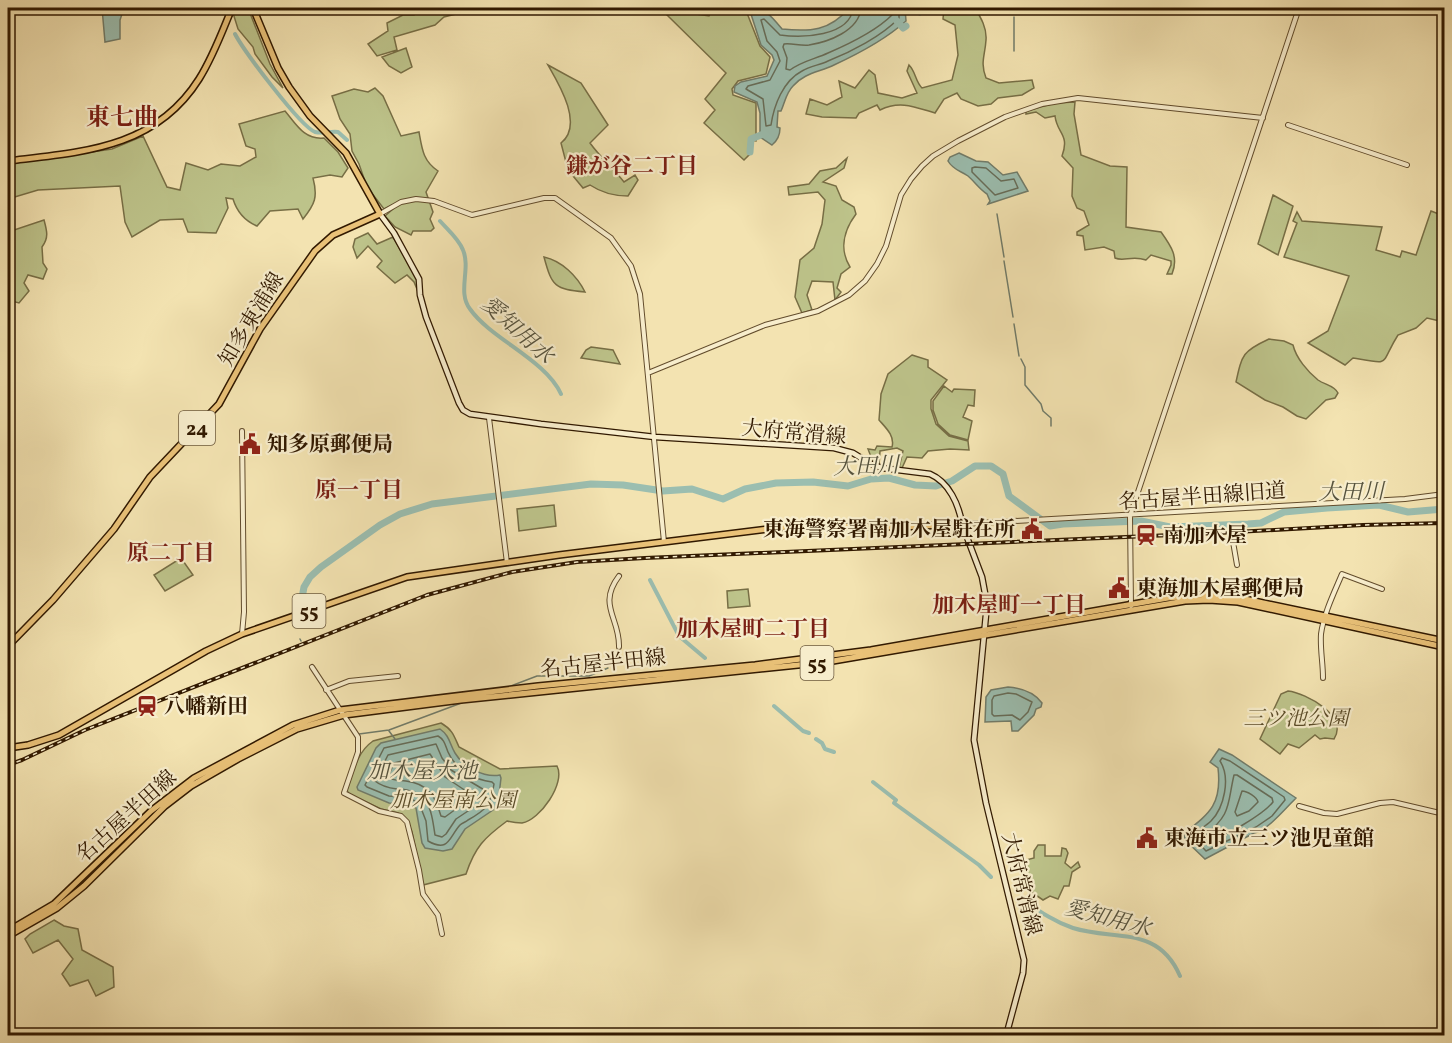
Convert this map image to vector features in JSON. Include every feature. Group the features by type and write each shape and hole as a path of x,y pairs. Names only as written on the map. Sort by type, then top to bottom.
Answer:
{"main road":[{"path":"8,161 89,150 114,144 147,130 178,105 198,80 214,51 232,8"},
{"path":"254,8 283,76 299,102 352,162 380,214"},
{"name":"大府常滑線","path":"380,214 394,233 419,279 420,295 426,317 459,403 463,410 470,414 655,437 834,448 853,453 882,468 930,474 942,481 949,489 961,515 962,525 986,595 987,617 974,740 986,803 1024,960 1023,973 1006,1035"},
{"name":"知多東浦線","path":"8,646 53,600 114,529 150,477 219,404 260,329 315,251 333,235 380,214"},
{"name":"55","path":"8,748 28,745 59,735 206,651 242,634 407,577 793,526 962,525"},
{"name":"名古屋半田線","path":"8,936 57,908 84,886 165,806 191,786 297,729 344,715 461,700 826,662 1131,607 1174,597 1211,595 1240,598 1444,647"},
{"name":"名古屋半田線","path":"1324,619 1444,641"},
{"name":"名古屋半田線","path":"8,931 54,904 153,809 194,778 293,725 340,710 538,686 755,665 984,634"}],"street":[{"path":"1131,607 1130,520 1299,8"},
{"path":"648,373 765,325 818,311 849,295 865,281 877,264 886,246 901,195 911,178 933,156 1013,114 1042,104 1078,98 1263,118"},
{"path":"1288,125 1407,165"},
{"path":"380,214 401,202 416,199 434,201 472,215 543,198 555,198 611,238 631,266 640,294 664,542"},
{"path":"489,418 507,563"},
{"path":"242,431 244,612 242,634"},
{"name":"名古屋半田線旧道","path":"962,525 1039,520 1130,520 1444,494"},
{"path":"1232,536 1237,565"},
{"path":"1323,678 1321,643 1324,619 1342,574 1382,589"},
{"path":"619,576 612,585 608,600 610,614 617,629 619,647"},
{"path":"312,667 357,734 359,747 344,793 379,811 401,816 407,822 420,870 423,894 438,915 442,934"},
{"path":"326,690 349,681 398,676"},
{"path":"1299,806 1319,813 1337,814 1392,802 1444,814"}],"green space":[{"path":"235,8 248,8 270,64 283,88 272,77 255,54 253,47 238,29 233,13"},
{"path":"424,8 472,8 472,14 460,13 444,17 435,25 394,37 397,50 377,56 368,44 388,31 387,23 403,15 414,15"},
{"path":"713,8 745,8 760,46 770,57 766,74 738,81 732,89 733,95 756,103 756,141 749,140 748,152 750,154 744,160 704,123 715,110 705,99 726,73 666,14 709,16"},
{"path":"944,8 975,8 986,31 983,63 986,78 999,83 1032,80 1034,88 1022,95 998,98 991,104 978,106 961,99 957,93 944,99 935,113 901,105 880,110 877,105 859,113 856,118 806,114 810,99 827,105 842,97 839,81 855,88 869,70 875,75 878,93 902,98 917,93 907,71 909,65 922,88 952,80 958,55 955,25 943,19"},
{"path":"406,48 412,67 401,73 389,66 382,57"},
{"path":"548,65 581,83 608,125 590,143 624,182 635,175 638,180 628,196 608,194 590,185 583,188 568,170 561,143 570,126 570,115 563,93"},
{"path":"375,88 383,96 401,136 419,132 426,159 438,171 426,192 433,212 430,219 434,228 431,231 413,231 411,235 395,227 385,216 394,208 392,205 384,209 367,187 352,151 350,134 340,119 332,96 354,89 368,92"},
{"path":"1075,102 1074,114 1081,155 1110,166 1127,167 1126,227 1161,232 1171,247 1174,257 1172,274 1167,274 1171,261 1151,255 1146,260 1122,259 1115,258 1114,251 1104,247 1085,250 1083,236 1077,235 1077,232 1089,225 1084,211 1077,208 1072,196 1073,168 1062,156 1065,143 1055,116 1045,118 1036,112 1026,114 1026,111 1055,103"},
{"path":"285,111 306,134 324,138 338,152 348,168 342,177 330,175 313,178 314,200 303,219 298,209 270,211 257,226 242,216 233,199 226,198 228,208 216,233 188,232 183,219 160,220 132,237 125,222 120,186 38,190 8,199 8,164 112,149 143,136 167,187 180,190 186,163 208,170 221,164 240,166 256,157 255,149 246,146 239,124"},
{"path":"847,158 844,168 823,182 836,186 842,200 854,207 856,214 848,226 844,240 845,253 850,267 841,274 837,288 841,292 835,300 833,282 812,281 807,295 812,310 802,313 795,297 800,260 814,248 822,224 825,200 818,192 789,195 788,187 809,184 820,171 836,168"},
{"path":"1273,195 1293,206 1278,255 1258,244"},
{"path":"1431,211 1444,216 1444,322 1427,318 1416,328 1398,335 1386,357 1380,362 1353,358 1345,365 1308,343 1328,331 1349,276 1284,257 1297,223 1293,221 1297,212 1302,221 1382,227 1376,250 1400,257 1402,251 1416,255"},
{"path":"44,220 47,234 42,247 43,263 47,269 43,279 28,275 24,283 29,291 19,303 8,300 8,232"},
{"path":"368,233 377,244 393,237 418,280 419,294 414,282 407,275 395,283 377,267 382,261 368,246 357,258 353,247 355,239"},
{"path":"544,257 568,270 585,292 556,285"},
{"path":"1269,339 1293,345 1300,360 1310,373 1336,390 1338,393 1335,398 1326,400 1306,419 1265,400 1236,382 1245,354"},
{"path":"591,347 613,350 620,364 581,358"},
{"path":"912,355 928,360 928,367 947,380 931,400 931,409 936,424 949,436 968,441 969,450 928,451 922,458 907,457 902,468 899,468 903,451 897,448 880,451 879,465 873,462 868,449 875,450 877,446 892,447 893,443 889,432 879,420 881,394 888,374"},
{"path":"944,386 952,392 954,389 975,390 974,406 968,405 963,417 972,421 968,440 950,435 938,424 933,410 933,401"},
{"path":"554,505 556,526 519,531 517,509"},
{"path":"181,558 193,575 165,591 154,575"},
{"path":"748,589 750,606 728,608 727,591"},
{"name":"三ツ池公園","path":"1288,691 1305,696 1331,714 1336,722 1337,730 1334,739 1320,739 1315,735 1299,748 1288,744 1280,754 1260,739 1281,694"},
{"name":"加木屋南公園","path":"441,723 451,731 459,747 500,769 557,766 558,782 550,800 536,815 522,823 507,821 481,844 466,874 423,885 408,822 398,813 381,809 349,794 347,790 359,757 373,741"},
{"path":"1038,845 1045,845 1045,856 1061,856 1062,848 1066,849 1068,853 1065,863 1071,868 1078,862 1080,867 1072,872 1069,886 1064,886 1058,899 1050,896 1043,900 1026,884 1026,860 1034,858 1034,851"},
{"path":"54,920 64,926 78,929 82,950 113,967 114,987 96,996 88,980 70,986 62,974 73,959 58,940 33,953 25,939"}],"water":[{"path":"102,8 124,8 120,20 120,39 105,42"},
{"path":"749,8 764,11 782,29 792,30 810,30 827,26 849,8 905,8 906,21 863,51 807,75 797,82 789,92 781,111 778,111 777,127 780,128 777,140 772,145 760,137 760,113 757,102 734,92 735,86 741,82 767,76 774,60 761,45"},
{"path":"959,153 976,161 988,162 1003,175 1017,172 1028,191 988,204 990,201 987,194 948,161 950,157"},
{"path":"1008,687 1027,691 1042,703 1041,707 1036,709 1034,715 1018,731 1012,731 1011,721 985,722 986,697 991,690"},
{"name":"加木屋大池","path":"440,729 446,734 455,753 463,763 481,773 500,775 501,778 498,803 493,810 465,829 452,849 443,851 425,848 422,843 416,808 408,804 389,803 358,790 357,787 376,748 381,743"},
{"path":"1219,749 1232,755 1296,798 1265,828 1205,859 1185,840 1184,833 1208,813 1216,799 1218,768 1210,762"}],"waterway":[{"path":"920,12 926,8"},
{"path":"1014,17 1014,51"},
{"path":"895,19 903,28 906,26"},
{"name":"愛知用水","path":"235,34 249,56 297,117 315,132 338,132 347,140"},
{"path":"750,152 751,139 766,133"},
{"path":"997,214 1004,257"},
{"name":"愛知用水","path":"440,221 456,238 463,250 466,265 464,288 466,302 470,309 479,320 543,371 554,382 561,394"},
{"path":"1004,261 1013,317"},
{"path":"1014,324 1019,356"},
{"path":"1021,359 1025,367 1025,385 1041,404 1043,411 1051,418 1051,426"},
{"name":"大田川","path":"304,607 302,598 304,587 310,577 380,525 400,514 432,504 591,484 623,485 663,491 692,489 723,499 745,489 776,483 813,482 848,486 871,479 889,478 915,485 936,486 952,481 975,466 991,466 1003,474 1009,496 1050,526 1141,521 1170,527 1248,524 1261,523 1284,512 1379,505 1408,512 1444,509"},
{"name":"愛知用水","path":"650,580 679,636 705,658"},
{"path":"508,687 537,676 589,676 608,668"},
{"path":"359,734 389,730 464,702"},
{"name":"愛知用水","path":"774,706 803,731 809,733"},
{"path":"389,731 395,739"},
{"name":"愛知用水","path":"816,739 825,749 834,752"},
{"name":"愛知用水","path":"873,782 896,800 894,803 979,865 991,877"},
{"name":"愛知用水","path":"1021,898 1052,919 1073,928 1148,942 1160,949 1171,960 1180,976"}],"railway":[{"path":"8,765 85,730 427,595 512,572 577,562 645,558 1444,523"}],"place":[{"name":"知多原郵便局","path":"250,444"},
{"name":"東海警察署南加木屋駐在所","path":"1032,529"},
{"name":"南加木屋","path":"1146,535"},
{"name":"東海加木屋郵便局","path":"1119,588"},
{"name":"八幡新田","path":"147,706"},
{"name":"東海市立三ツ池児童館","path":"1147,838"}],"district":[{"name":"東七曲","path":"122,117"},
{"name":"鎌が谷二丁目","path":"632,165"},
{"name":"原一丁目","path":"359,489"},
{"name":"原二丁目","path":"171,552"},
{"name":"加木屋町一丁目","path":"1009,604"},
{"name":"加木屋町二丁目","path":"753,628"}]}
